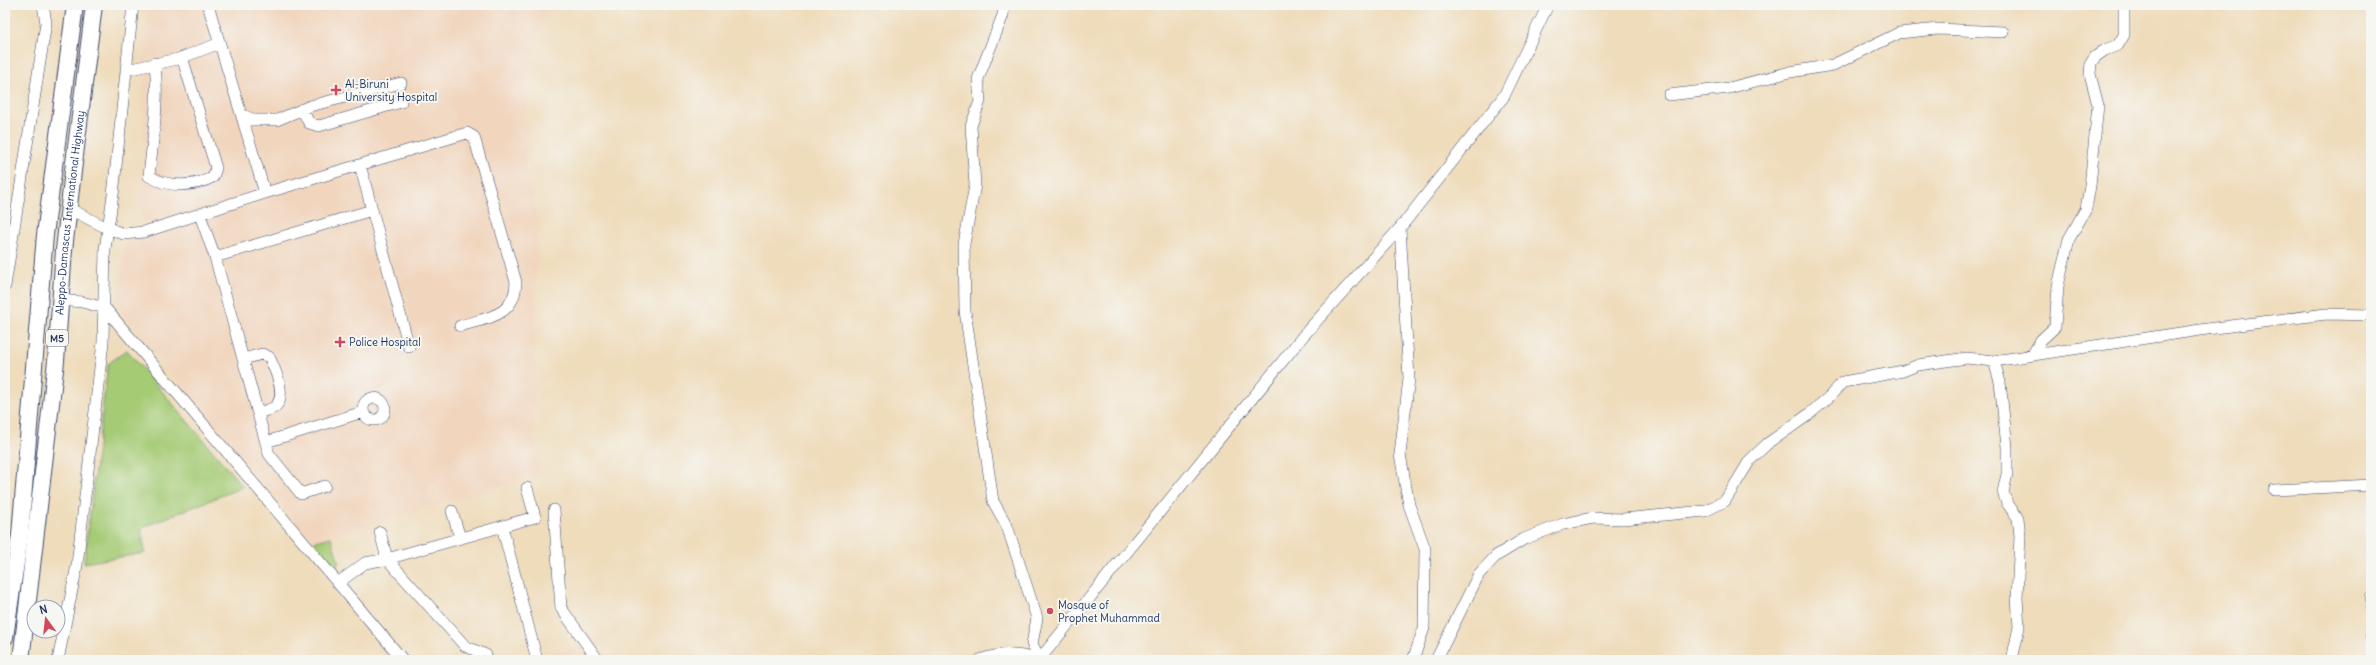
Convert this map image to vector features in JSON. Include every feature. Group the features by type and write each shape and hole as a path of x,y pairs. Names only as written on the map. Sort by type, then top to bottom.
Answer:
{"highway":[{"name":"Aleppo-Damascus International Highway","path":"21,660 56,361 68,208 94,5"},
{"name":"Aleppo-Damascus International Highway","path":"5,637 20,535 45,235 75,7"}],"street":[{"path":"5,286 46,23 43,5"},
{"path":"58,660 77,565 103,342 107,228 113,195 132,5"},
{"path":"208,5 265,193"},
{"path":"1004,5 1003,15 978,79 980,101 971,126 975,184 964,244 965,311 993,501 1006,526 1037,618 1032,644 1039,660"},
{"path":"1039,660 1303,336 1400,228 1504,96 1548,5"},
{"path":"2033,354 2041,340 2054,327 2058,286 2069,239 2086,209 2096,140 2098,105 2090,74 2091,64 2095,57 2105,50 2118,45 2124,35 2124,5"},
{"path":"1669,95 1729,88 1790,72 1833,65 1899,33 1938,28 2003,32"},
{"path":"126,70 182,57 220,43"},
{"path":"155,63 157,83 156,115 149,176 157,181 178,185 203,182 213,177 216,168 182,57"},
{"path":"242,115 254,120 277,120 302,109 401,83"},
{"path":"302,109 309,122 319,126 401,102"},
{"path":"68,208 107,228 124,234 144,232 265,193 466,133 474,137 516,282 516,295 510,306 498,314 460,326"},
{"path":"360,165 409,347"},
{"path":"215,257 372,210"},
{"path":"200,215 215,257 269,454 301,494 326,486"},
{"path":"1400,228 1409,378 1400,454 1409,505 1425,549 1424,628 1413,660"},
{"path":"60,300 82,302 105,308 403,660"},
{"path":"1436,660 1479,574 1496,556 1524,539 1563,524 1593,518 1631,518 1705,511 1725,501 1750,460 1767,444 1808,415 1828,398 1843,382 1903,371 1918,365 1967,358 1994,361 2033,354 2326,314 2371,315"},
{"path":"243,359 262,354 269,357 280,388 280,400 275,408 258,413"},
{"path":"1994,361 2000,382 2007,447 2008,474 2003,492 2018,518 2020,536 2017,598 2019,627 2012,660"},
{"path":"266,442 363,412"},
{"path":"2274,490 2371,485"},
{"path":"338,583 365,563 387,559 535,517 527,488"},
{"path":"554,510 561,608 598,660"},
{"path":"452,511 460,538"},
{"path":"502,526 537,660"},
{"path":"380,532 387,559 464,646 486,655 487,660"},
{"path":"2371,597 2371,635"},
{"path":"980,660 998,654 1016,654 1039,660"}],"shaded area":[{"name":"Police Hospital","path":"149,5 544,5 545,13 528,74 526,171 538,217 533,438 541,474 313,542 239,455 125,317 119,306 118,294 126,243 149,236 138,198 144,187 143,48"},
{"path":"581,646 590,660 551,660 549,653"}],"green space":[{"path":"127,350 243,487 141,528 145,553 84,563 108,364"},
{"path":"331,537 339,563 334,567 313,542"}],"place":[{"name":"Al-Biruni University Hospital","path":"336,90"},
{"name":"Police Hospital","path":"340,342"},
{"name":"Mosque of Prophet Muhammad","path":"1050,611"}]}
